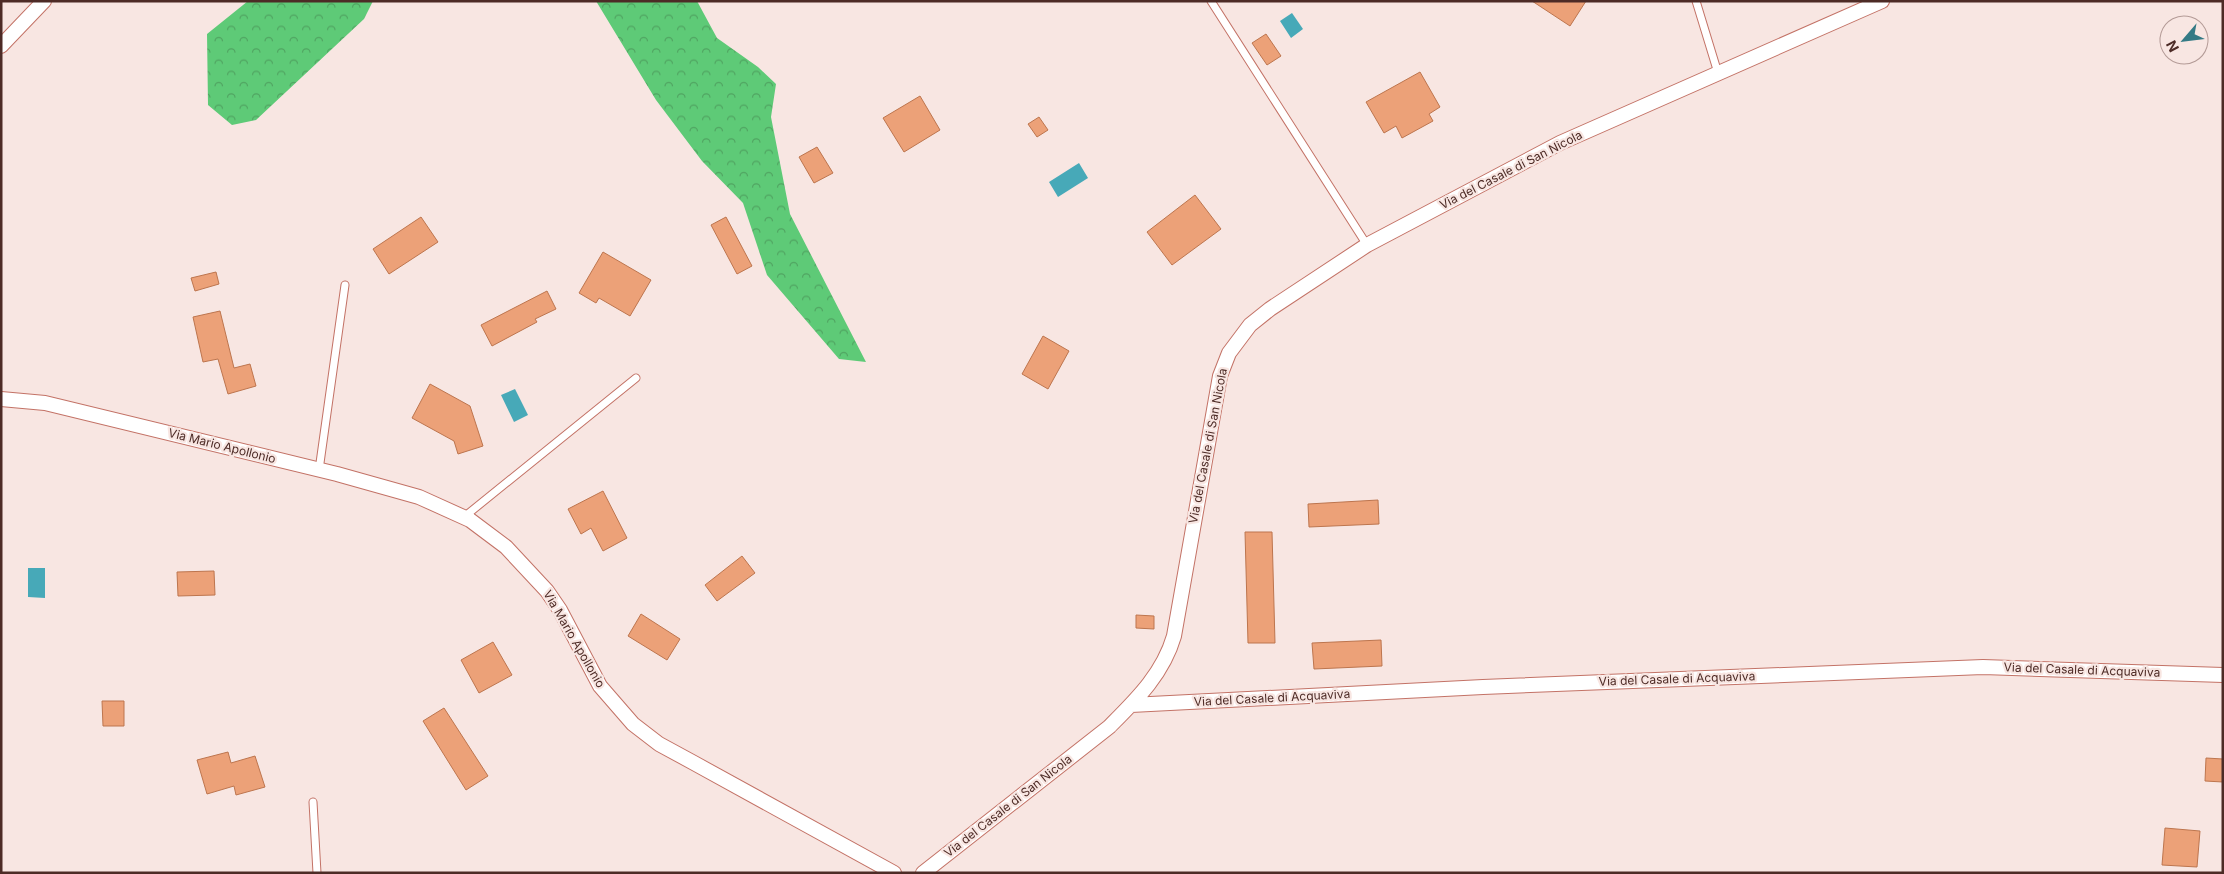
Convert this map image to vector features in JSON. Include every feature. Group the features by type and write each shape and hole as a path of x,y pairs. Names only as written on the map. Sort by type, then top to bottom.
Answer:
{"street":[{"path":"1,46 44,1"},
{"name":"Via del Casale di San Nicola","path":"923,873 1109,727 1131,706 1157,675 1172,641 1217,386 1229,353 1242,334 1270,309 1367,245 1560,143 1882,1"},
{"name":"Via Mario Apollonio","path":"1,399 45,403 319,470 419,497 464,517 506,547 547,591 560,610 600,686 633,724 660,744 894,873"},
{"name":"Via del Casale di Acquaviva","path":"1131,706 1483,687 1983,667 2223,675"}],"lane":[{"path":"1211,1 1367,245"},
{"path":"1696,1 1718,73"},
{"path":"319,470 345,285"},
{"path":"464,517 636,378"},
{"path":"313,802 317,873"}],"green space":[{"path":"248,1 373,1 364,19 256,120 232,125 208,105 207,34"},
{"path":"596,1 697,1 717,38 758,67 776,84 771,117 790,214 866,362 839,359 767,275 743,203 702,161 656,100"}],"water":[{"path":"1292,13 1303,29 1291,38 1280,21"},
{"path":"1079,163 1088,178 1058,197 1049,182"},
{"path":"515,389 528,415 514,422 501,395"},
{"path":"28,568 45,568 45,598 28,597"}],"building":[{"path":"1532,1 1586,1 1570,26"},
{"path":"1266,34 1281,56 1267,65 1252,43"},
{"path":"1420,72 1440,107 1429,114 1433,121 1402,138 1396,126 1384,133 1366,102"},
{"path":"920,96 940,130 904,152 883,118"},
{"path":"1039,117 1048,130 1037,137 1028,124"},
{"path":"817,147 833,173 814,183 799,157"},
{"path":"1195,195 1221,229 1172,265 1147,232"},
{"path":"421,217 438,242 389,274 373,249"},
{"path":"726,217 752,266 737,274 711,225"},
{"path":"603,252 651,280 630,316 599,298 596,303 579,293"},
{"path":"216,272 219,284 195,291 191,278"},
{"path":"547,291 556,309 535,319 537,322 492,346 481,325"},
{"path":"220,311 234,368 250,364 256,386 228,394 218,359 203,362 193,317"},
{"path":"1043,336 1069,351 1048,389 1022,374"},
{"path":"430,384 470,406 483,446 458,454 454,441 412,418"},
{"path":"603,491 627,538 603,551 591,528 581,534 568,509"},
{"path":"1378,500 1379,524 1309,527 1308,504"},
{"path":"1245,532 1272,532 1275,643 1248,643"},
{"path":"742,556 755,573 717,601 705,585"},
{"path":"214,571 215,595 178,596 177,572"},
{"path":"641,614 680,639 667,660 628,636"},
{"path":"1136,615 1154,616 1154,629 1136,628"},
{"path":"1381,640 1382,666 1314,669 1312,643"},
{"path":"493,642 512,675 479,693 461,660"},
{"path":"102,701 124,701 124,726 103,726"},
{"path":"444,708 488,776 466,790 423,721"},
{"path":"228,752 231,763 255,756 265,787 236,795 234,786 207,794 197,760"},
{"path":"2206,758 2223,759 2223,782 2205,781"},
{"path":"2165,828 2200,831 2197,867 2162,865"}]}
